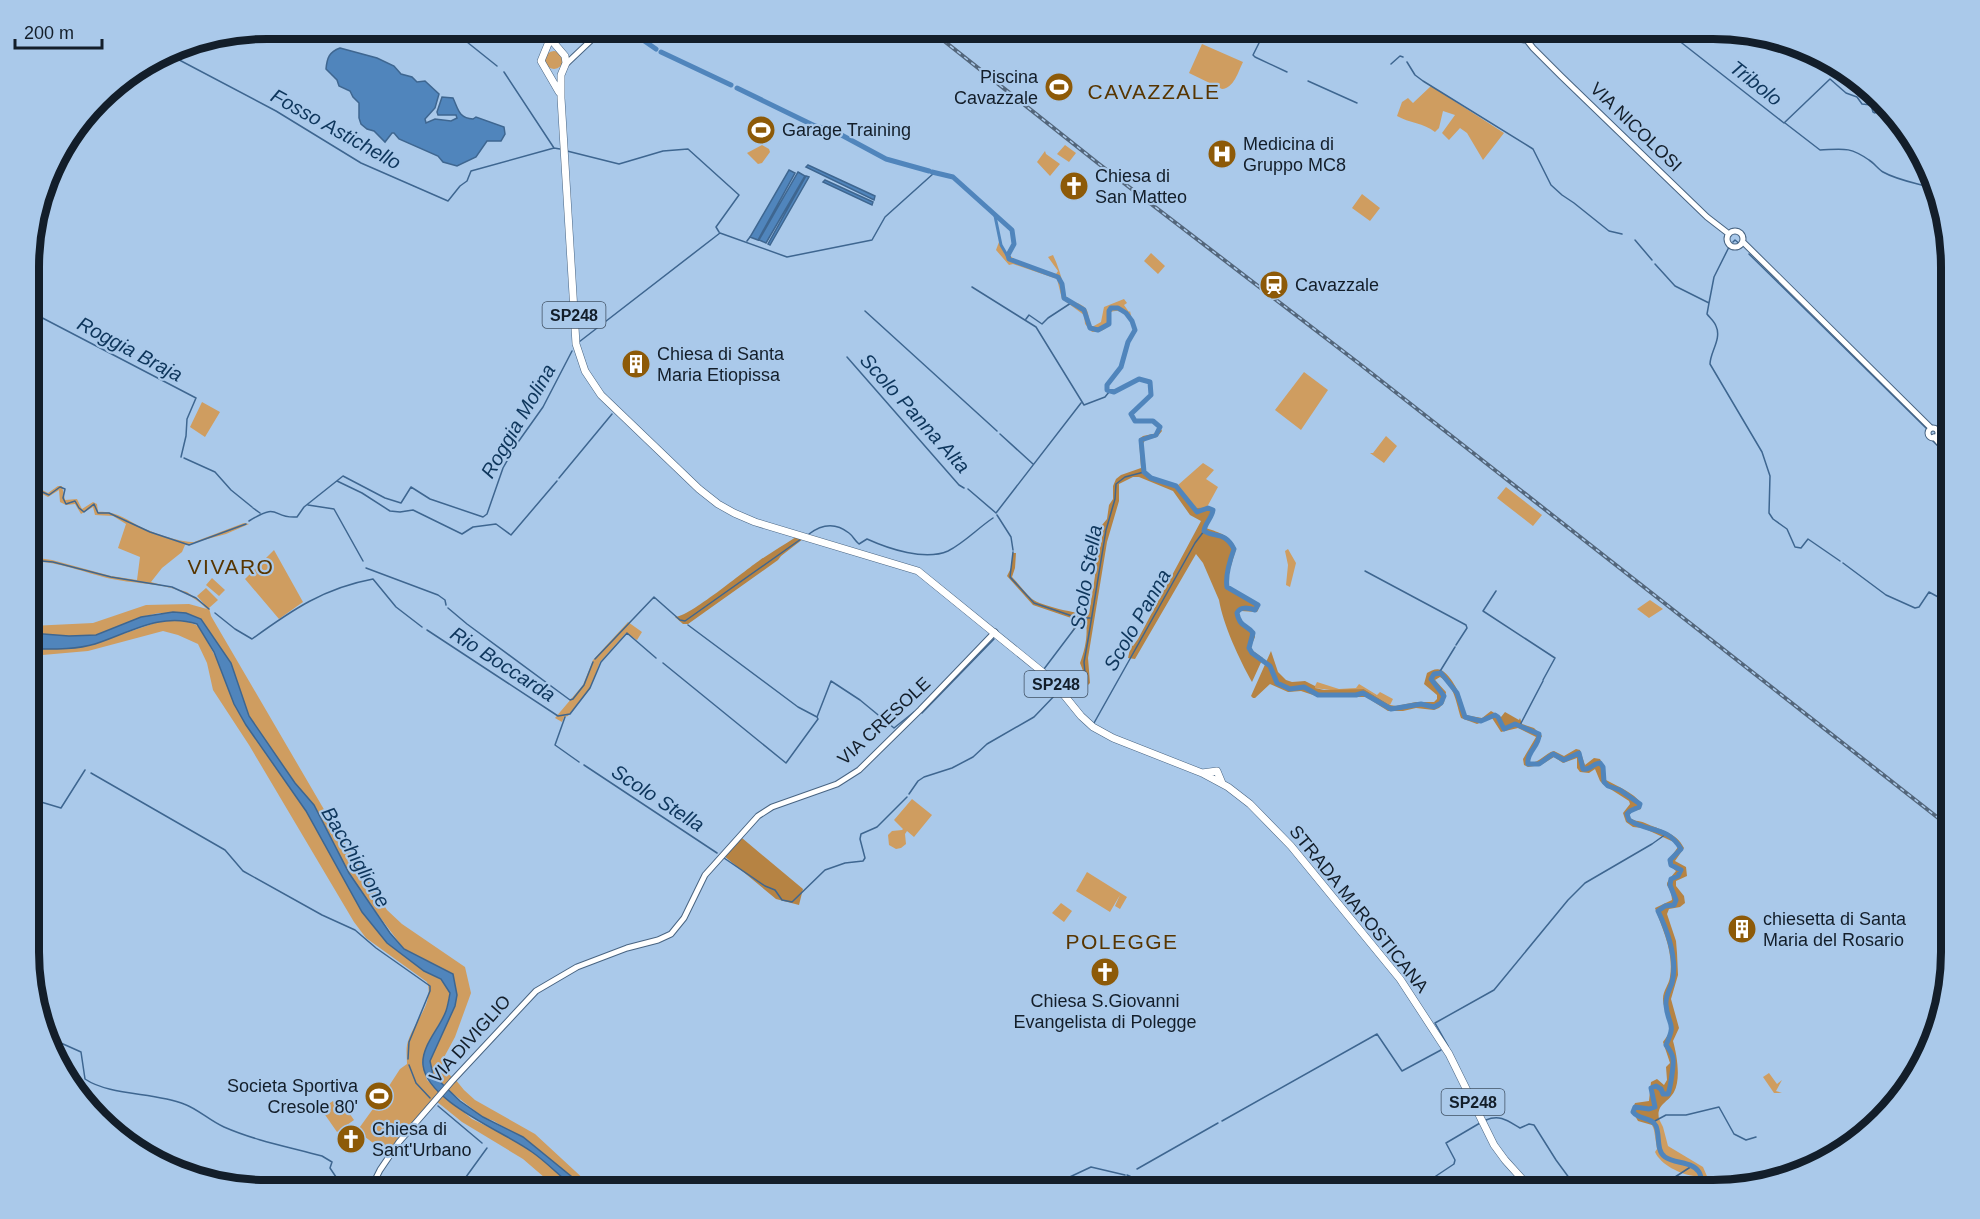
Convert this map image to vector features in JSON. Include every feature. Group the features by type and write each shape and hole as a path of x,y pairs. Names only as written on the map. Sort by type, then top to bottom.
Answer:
{"main road":[{"name":"SP248","path":"547,39 546,50 541,59 557,86 561,98"},
{"name":"SP248","path":"552,39 566,59 563,68 561,98 577,347 585,371 594,387 699,489 723,508 755,522 918,571 995,632"},
{"path":"546,70 555,72 563,68 592,39"},
{"name":"VIA NICOLOSI","path":"1526,39 1707,217 1729,234"},
{"path":"546,50 552,48 571,53 580,51"},
{"path":"1743,242 1739,246 1731,245 1728,241 1729,234 1738,231 1742,235 1743,242 1931,428 1929,434 1941,445"},
{"name":"STRADA MAROSTICANA","path":"995,632 1054,682 1080,716 1093,727 1113,738 1215,778 1250,804 1281,835 1391,967 1449,1054 1494,1145 1524,1180"},
{"name":"VIA CRESOLE","path":"627,948 658,940 676,929 684,918 705,875 758,816 777,805 837,784 859,770 995,632"},
{"name":"VIA DIVIGLIO","path":"376,1180 389,1156 436,1098 536,991 566,972 627,948"}],"shaded area":[{"path":"1202,44 1243,62 1230,86 1222,89 1189,73"},
{"path":"550,51 558,51 563,56 561,67 550,69 545,64 545,56"},
{"path":"1431,86 1504,133 1483,160 1467,133 1460,128 1449,140 1442,133 1455,115 1443,111 1439,128 1435,132 1397,116 1402,102 1408,98 1413,103"},
{"path":"762,145 770,152 762,163 758,164 747,153"},
{"path":"1065,145 1076,153 1069,162 1057,154"},
{"path":"1045,151 1060,164 1050,176 1037,162"},
{"path":"1362,194 1380,208 1370,221 1352,208"},
{"path":"999,242 1007,258 1009,255 1017,261 1056,274 1058,271 1048,257 1053,255 1066,295 1069,300 1085,308 1092,327 1101,322 1104,307 1124,299 1127,303 1124,305 1130,311 1135,333 1131,336 1133,330 1131,322 1119,311 1111,312 1109,324 1105,329 1092,332 1085,324 1084,315 1062,299 1057,279 1013,264 1009,265 996,250"},
{"path":"1151,253 1165,266 1158,274 1144,261"},
{"path":"1304,372 1328,390 1301,430 1275,410"},
{"path":"202,402 220,412 205,437 190,427"},
{"path":"1157,422 1162,431 1157,437 1145,440 1143,444 1146,472 1154,478 1178,485 1193,508 1207,507 1215,511 1206,528 1228,538 1236,549 1228,576 1228,586 1258,604 1257,612 1241,611 1238,613 1244,625 1255,632 1252,650 1263,658 1252,682 1232,641 1219,600 1203,563 1196,554 1135,659 1128,658 1130,649 1128,647 1133,646 1138,639 1201,521 1190,515 1173,491 1139,477 1133,477 1119,484 1119,501 1107,542 1088,658 1090,683 1086,687 1080,686 1079,683 1085,676 1080,663 1086,642 1086,622 1078,625 1071,634 1077,620 1033,605 1007,576 1011,568 1013,553 1016,553 1012,577 1032,599 1060,609 1089,614 1095,560 1102,541 1102,525 1107,519 1109,505 1113,499 1113,486 1121,475 1141,468 1139,439 1157,433 1159,428 1156,425"},
{"path":"1386,436 1397,446 1384,463 1370,453 1373,453"},
{"path":"1203,463 1214,470 1206,479 1218,487 1207,507 1193,508 1178,485"},
{"path":"62,486 65,500 77,499 82,509 93,502 97,504 98,512 116,514 148,530 182,541 194,542 244,523 249,524 226,534 185,545 182,552 162,568 151,582 187,592 205,605 197,596 206,588 218,600 209,608 211,616 329,818 387,910 402,924 465,967 471,993 455,1037 442,1061 443,1069 453,1078 445,1086 433,1075 430,1061 455,1006 447,971 404,949 358,888 332,843 314,805 295,783 249,716 231,663 201,619 186,613 159,613 141,617 96,635 39,634 39,626 93,623 146,605 189,604 207,609 190,596 171,588 112,579 39,562 39,558 52,560 111,576 137,580 140,557 118,548 126,524 113,516 95,515 93,507 81,514 75,504 66,505 60,502 59,490 48,497 39,492 39,488 48,493"},
{"path":"1506,487 1542,515 1533,526 1497,498"},
{"path":"796,537 803,539 778,560 688,624 683,624 675,617 692,610 760,560"},
{"path":"1288,549 1296,563 1290,587 1286,585 1288,565 1285,551"},
{"path":"274,550 303,602 279,619 245,579"},
{"path":"212,578 225,590 219,596 206,585"},
{"path":"1650,600 1663,609 1649,618 1637,609"},
{"path":"161,621 187,622 200,628 223,671 234,704 306,811 362,912 387,943 424,971 441,979 450,993 446,1012 428,1043 422,1063 427,1080 440,1092 388,1154 357,1131 383,1095 390,1100 394,1094 387,1089 400,1069 407,1064 407,1045 428,998 427,982 366,938 354,922 249,745 213,690 207,663 198,644 163,631 88,651 39,655 39,649 93,644"},
{"path":"628,622 642,632 637,640 626,633 600,662 590,689 568,716 564,717 562,722 555,718 583,685 593,660"},
{"path":"1271,651 1278,672 1286,680 1305,681 1315,688 1324,690 1364,689 1390,705 1396,706 1416,702 1434,702 1437,695 1424,684 1427,673 1441,670 1448,675 1457,689 1465,715 1482,718 1491,711 1501,717 1505,712 1519,720 1520,718 1522,724 1534,728 1542,736 1528,758 1529,763 1554,751 1564,756 1576,749 1580,750 1585,765 1594,758 1600,759 1606,780 1630,793 1641,803 1641,809 1631,812 1628,816 1677,838 1684,848 1675,861 1686,867 1687,876 1676,881 1676,886 1684,896 1685,903 1680,907 1669,909 1667,914 1676,941 1677,953 1678,975 1671,999 1679,1028 1673,1041 1678,1074 1672,1096 1661,1107 1659,1119 1652,1125 1638,1121 1632,1111 1635,1103 1649,1101 1651,1082 1657,1079 1664,1085 1667,1080 1666,1067 1670,1063 1663,1042 1670,1027 1663,999 1671,968 1667,942 1655,908 1672,900 1667,884 1676,871 1668,861 1678,847 1676,843 1643,828 1633,827 1626,822 1623,813 1630,804 1629,801 1604,785 1595,769 1589,773 1580,772 1577,768 1577,758 1563,763 1554,757 1541,765 1528,767 1524,765 1523,759 1536,737 1518,728 1501,732 1492,718 1477,724 1461,718 1452,690 1440,677 1435,680 1446,692 1444,703 1434,710 1416,708 1388,711 1366,697 1319,697 1301,691 1288,692 1270,684 1253,698 1251,696"},
{"path":"1317,682 1339,689 1356,688 1359,684 1377,695 1380,692 1393,699 1390,705 1364,689 1339,691 1314,688"},
{"path":"912,799 932,815 914,837 907,831 906,844 896,849 889,845 888,835 892,831 903,829 894,820"},
{"path":"742,838 803,889 799,905 776,899 724,856"},
{"path":"1087,872 1127,897 1120,909 1115,906 1120,895 1110,912 1076,891"},
{"path":"1061,903 1072,911 1064,922 1052,913"},
{"path":"1769,1073 1777,1084 1782,1080 1776,1091 1782,1093 1774,1093 1763,1077"},
{"path":"455,1079 475,1100 535,1134 585,1180 576,1180 539,1150 494,1121 483,1117 447,1089"},
{"path":"443,1095 472,1119 532,1151 566,1180 547,1180 523,1159 462,1122 436,1101"},
{"path":"333,1101 340,1111 345,1107 354,1120 337,1132 321,1109"},
{"path":"1659,1119 1668,1146 1703,1167 1709,1180 1694,1180 1694,1176 1672,1168 1662,1161 1655,1152 1657,1149 1652,1125"}],"water":[{"path":"340,48 377,58 394,66 401,74 412,77 417,82 425,81 439,94 435,108 425,119 426,123 435,119 451,121 457,118 456,115 438,115 437,112 442,97 453,98 459,112 464,117 473,119 476,117 504,127 505,134 501,141 487,141 476,157 457,166 443,162 438,156 399,139 394,133 385,142 374,131 361,124 359,103 350,91 339,86 337,80 326,69 329,56"},
{"path":"808,165 875,196 874,200 806,167"},
{"path":"789,170 795,173 758,240 750,237"},
{"path":"798,172 805,176 766,243 759,240"},
{"path":"806,176 809,177 770,245 768,244"},
{"path":"825,180 873,202 872,205 823,182"},
{"name":"Bacchiglione","path":"173,612 186,613 201,619 231,663 249,716 295,783 314,805 349,873 390,933 404,949 453,974 457,995 455,1006 430,1061 433,1075 460,1101 483,1117 523,1137 576,1180 565,1180 532,1152 452,1104 428,1079 423,1058 446,1011 450,993 441,979 424,971 387,943 362,912 306,811 246,725 234,704 214,652 197,624 184,621 158,622 87,646 39,649 39,634 96,635 141,617"}],"waterway":[{"path":"459,39 467,42 497,66"},
{"path":"642,39 656,49"},
{"path":"1261,39 1253,55 1287,72"},
{"name":"Tribolo","path":"1677,39 1784,123 1830,79 1846,93 1857,97 1862,104 1871,105 1873,112 1878,110"},
{"path":"661,52 731,85"},
{"path":"1391,64 1400,56 1403,57"},
{"name":"Fosso Astichello","path":"176,58 276,111 361,163 448,201 467,181 471,171 554,148"},
{"path":"1407,62 1415,75 1423,81 1533,149 1551,185 1609,231 1622,234"},
{"path":"504,72 554,148 560,149"},
{"path":"1308,81 1357,103"},
{"path":"737,88 815,126 834,131 886,159 929,171"},
{"path":"1785,123 1820,150 1851,150 1871,161 1888,175 1926,186"},
{"name":"Fosso Astichello","path":"567,151 619,164 663,151 688,149 739,195 716,227 719,232"},
{"path":"932,172 953,177 1012,230 1014,244 1008,255 1009,259 1058,277 1062,284 1064,298 1084,310 1090,328 1098,330 1109,324 1111,308 1118,308 1132,321 1135,330 1128,342 1121,367 1107,385 1107,390 1114,392 1139,379 1150,382 1151,395 1131,414 1135,421 1153,421 1160,427 1156,435 1141,440 1144,472 1151,478 1176,486 1197,512 1208,508 1213,510 1204,531 1223,537 1231,543 1234,549 1227,573 1227,587 1258,605 1255,610 1242,608 1237,613 1238,618 1253,633 1249,648 1252,653 1270,666 1277,683 1290,689 1304,687 1318,695 1363,693 1391,709 1421,704 1434,707 1441,703 1444,696 1431,679 1434,674 1441,673 1457,693 1465,717 1481,721 1495,715 1504,729 1515,724 1539,734 1529,756 1528,764 1539,764 1553,754 1564,760 1579,753 1583,769 1600,763 1603,767 1604,782 1640,804 1627,814 1629,820 1670,836 1676,841 1681,849 1670,860 1671,865 1681,870 1678,876 1671,879 1670,885 1676,900 1674,905 1665,906 1658,911 1668,937 1674,965 1674,974 1666,1002 1671,1028 1666,1045 1673,1057 1672,1077 1668,1094 1663,1094 1656,1086 1651,1088 1655,1107 1649,1109 1635,1107 1633,1112 1654,1123 1660,1151 1665,1157 1696,1168 1702,1180"},
{"name":"Roggia Molina","path":"720,233 787,257 872,240 885,217 934,173"},
{"path":"995,216 1001,245 1008,257"},
{"name":"Roggia Molina","path":"579,342 720,233"},
{"name":"Roggia Molina","path":"747,241 750,237"},
{"path":"1635,240 1652,260"},
{"path":"1733,242 1735,240 1741,245"},
{"path":"1655,264 1675,286 1709,303 1714,277 1730,245"},
{"path":"1749,254 1927,429"},
{"path":"972,287 1036,327 1084,405 1105,397 1109,392"},
{"path":"1026,319 1029,315 1042,324 1071,303"},
{"path":"1709,303 1707,314 1715,324 1718,336 1710,364 1762,452 1770,476 1769,513 1773,519 1787,529 1795,547 1801,548 1808,539 1840,561"},
{"path":"865,311 997,431"},
{"name":"Roggia Braja","path":"39,316 196,398 187,419 181,457"},
{"name":"Roggia Molina","path":"249,521 271,511 283,516 297,517 304,507 343,476 385,498 401,503 411,487 430,499 483,517 487,514 503,468 543,407 572,351"},
{"name":"Scolo Panna Alta","path":"847,357 964,488"},
{"path":"968,489 996,513 1081,403"},
{"path":"559,478 612,414"},
{"path":"1000,434 1033,464"},
{"path":"1932,440 1937,445"},
{"name":"Roggia Braja","path":"184,458 215,472 231,490 252,507"},
{"name":"Scolo Stella","path":"1064,688 1086,684 1084,662 1116,484 1125,477 1144,472"},
{"path":"337,481 362,493 390,511 413,510 462,534 473,527 496,524 511,535 557,481"},
{"name":"Roggia Molina","path":"39,491 49,495 60,487 65,489 63,498 66,504 75,501 84,512 94,504 98,513 109,513 150,532 189,545 246,524"},
{"path":"308,505 334,509 363,561"},
{"name":"Roggia Braja","path":"253,508 260,513"},
{"path":"997,515 1011,537 1013,550"},
{"path":"809,534 824,526 834,526 844,529 859,544 867,539 896,550 929,555 954,548 993,518"},
{"name":"Scolo Panna","path":"1094,723 1195,543 1204,531"},
{"path":"595,659 654,597 680,620 685,621 801,539"},
{"path":"1013,552 1010,577 1034,603 1078,618 1090,618"},
{"name":"Rio Boccarda","path":"39,561 53,562 111,577 172,587 196,598 209,609"},
{"path":"1843,563 1886,595 1915,608 1919,607 1929,592 1941,599"},
{"path":"366,568 438,595 445,600 446,605"},
{"path":"1365,571 1466,625 1467,628 1456,645"},
{"name":"Rio Boccarda","path":"215,613 252,639 324,594 373,579 396,607 422,627"},
{"path":"1496,591 1483,611 1555,658 1543,680"},
{"path":"448,608 570,700 584,685 593,662"},
{"name":"Roggia Molina","path":"1044,669 1081,620"},
{"name":"Roggia Molina","path":"688,625 798,707 817,717 831,681 860,700 894,728 914,712"},
{"name":"Rio Boccarda","path":"427,630 558,716 570,714 590,688 601,662 627,633 656,658"},
{"name":"Roggia Molina","path":"922,713 994,639"},
{"path":"1439,673 1455,647"},
{"name":"Rio Boccarda","path":"663,663 786,763 818,719 817,717"},
{"path":"1520,725 1543,681"},
{"name":"Scolo Stella","path":"909,794 918,781 924,777 952,768 973,757 987,744 1034,717 1058,692"},
{"name":"Scolo Stella","path":"565,717 555,745 579,762"},
{"name":"Scolo Stella","path":"584,765 717,853"},
{"path":"39,803 61,808 85,770"},
{"path":"91,773 225,850 243,871 322,915 355,930 376,948 430,986 409,1042 408,1059"},
{"name":"Scolo Stella","path":"724,858 765,886 775,890 782,900 792,902 825,870 845,863 863,861 865,858 860,839 861,834 877,827 907,797"},
{"path":"1448,1046 1435,1023 1494,990 1568,900 1585,883 1666,834"},
{"path":"1222,1121 1377,1034 1402,1071 1441,1050"},
{"path":"57,1041 81,1052 85,1079 95,1084 172,1100 189,1106 236,1132 322,1156 332,1162 330,1168 341,1180"},
{"path":"409,1065 416,1083 430,1098"},
{"path":"438,1106 482,1143"},
{"path":"1653,1122 1666,1115 1686,1115 1719,1107 1734,1134 1746,1140 1756,1137"},
{"path":"1486,1120 1500,1118 1520,1128 1529,1124 1534,1125 1571,1180"},
{"path":"1137,1169 1218,1123"},
{"path":"1430,1180 1454,1164 1455,1160 1446,1143 1480,1123"},
{"path":"464,1180 487,1148"},
{"path":"1670,1180 1692,1166"},
{"path":"1063,1180 1091,1167 1125,1175"},
{"path":"1127,1175 1138,1180"}],"railway":[{"path":"942,39 1941,820"}],"place":[{"name":"Piscina Cavazzale","path":"1059,87"},
{"name":"Garage Training","path":"761,130"},
{"name":"Medicina di Gruppo MC8","path":"1222,154"},
{"name":"Chiesa di San Matteo","path":"1074,186"},
{"name":"Cavazzale","path":"1274,285"},
{"name":"Chiesa di Santa Maria Etiopissa","path":"636,364"},
{"name":"chiesetta di Santa Maria del Rosario","path":"1742,929"},
{"name":"Chiesa S.Giovanni Evangelista di Polegge","path":"1105,972"},
{"name":"Societa Sportiva Cresole 80'","path":"379,1096"},
{"name":"Chiesa di Sant'Urbano","path":"351,1139"}],"district":[{"name":"CAVAZZALE","path":"1154,92"},
{"name":"VIVARO","path":"231,567"},
{"name":"POLEGGE","path":"1122,942"}]}
